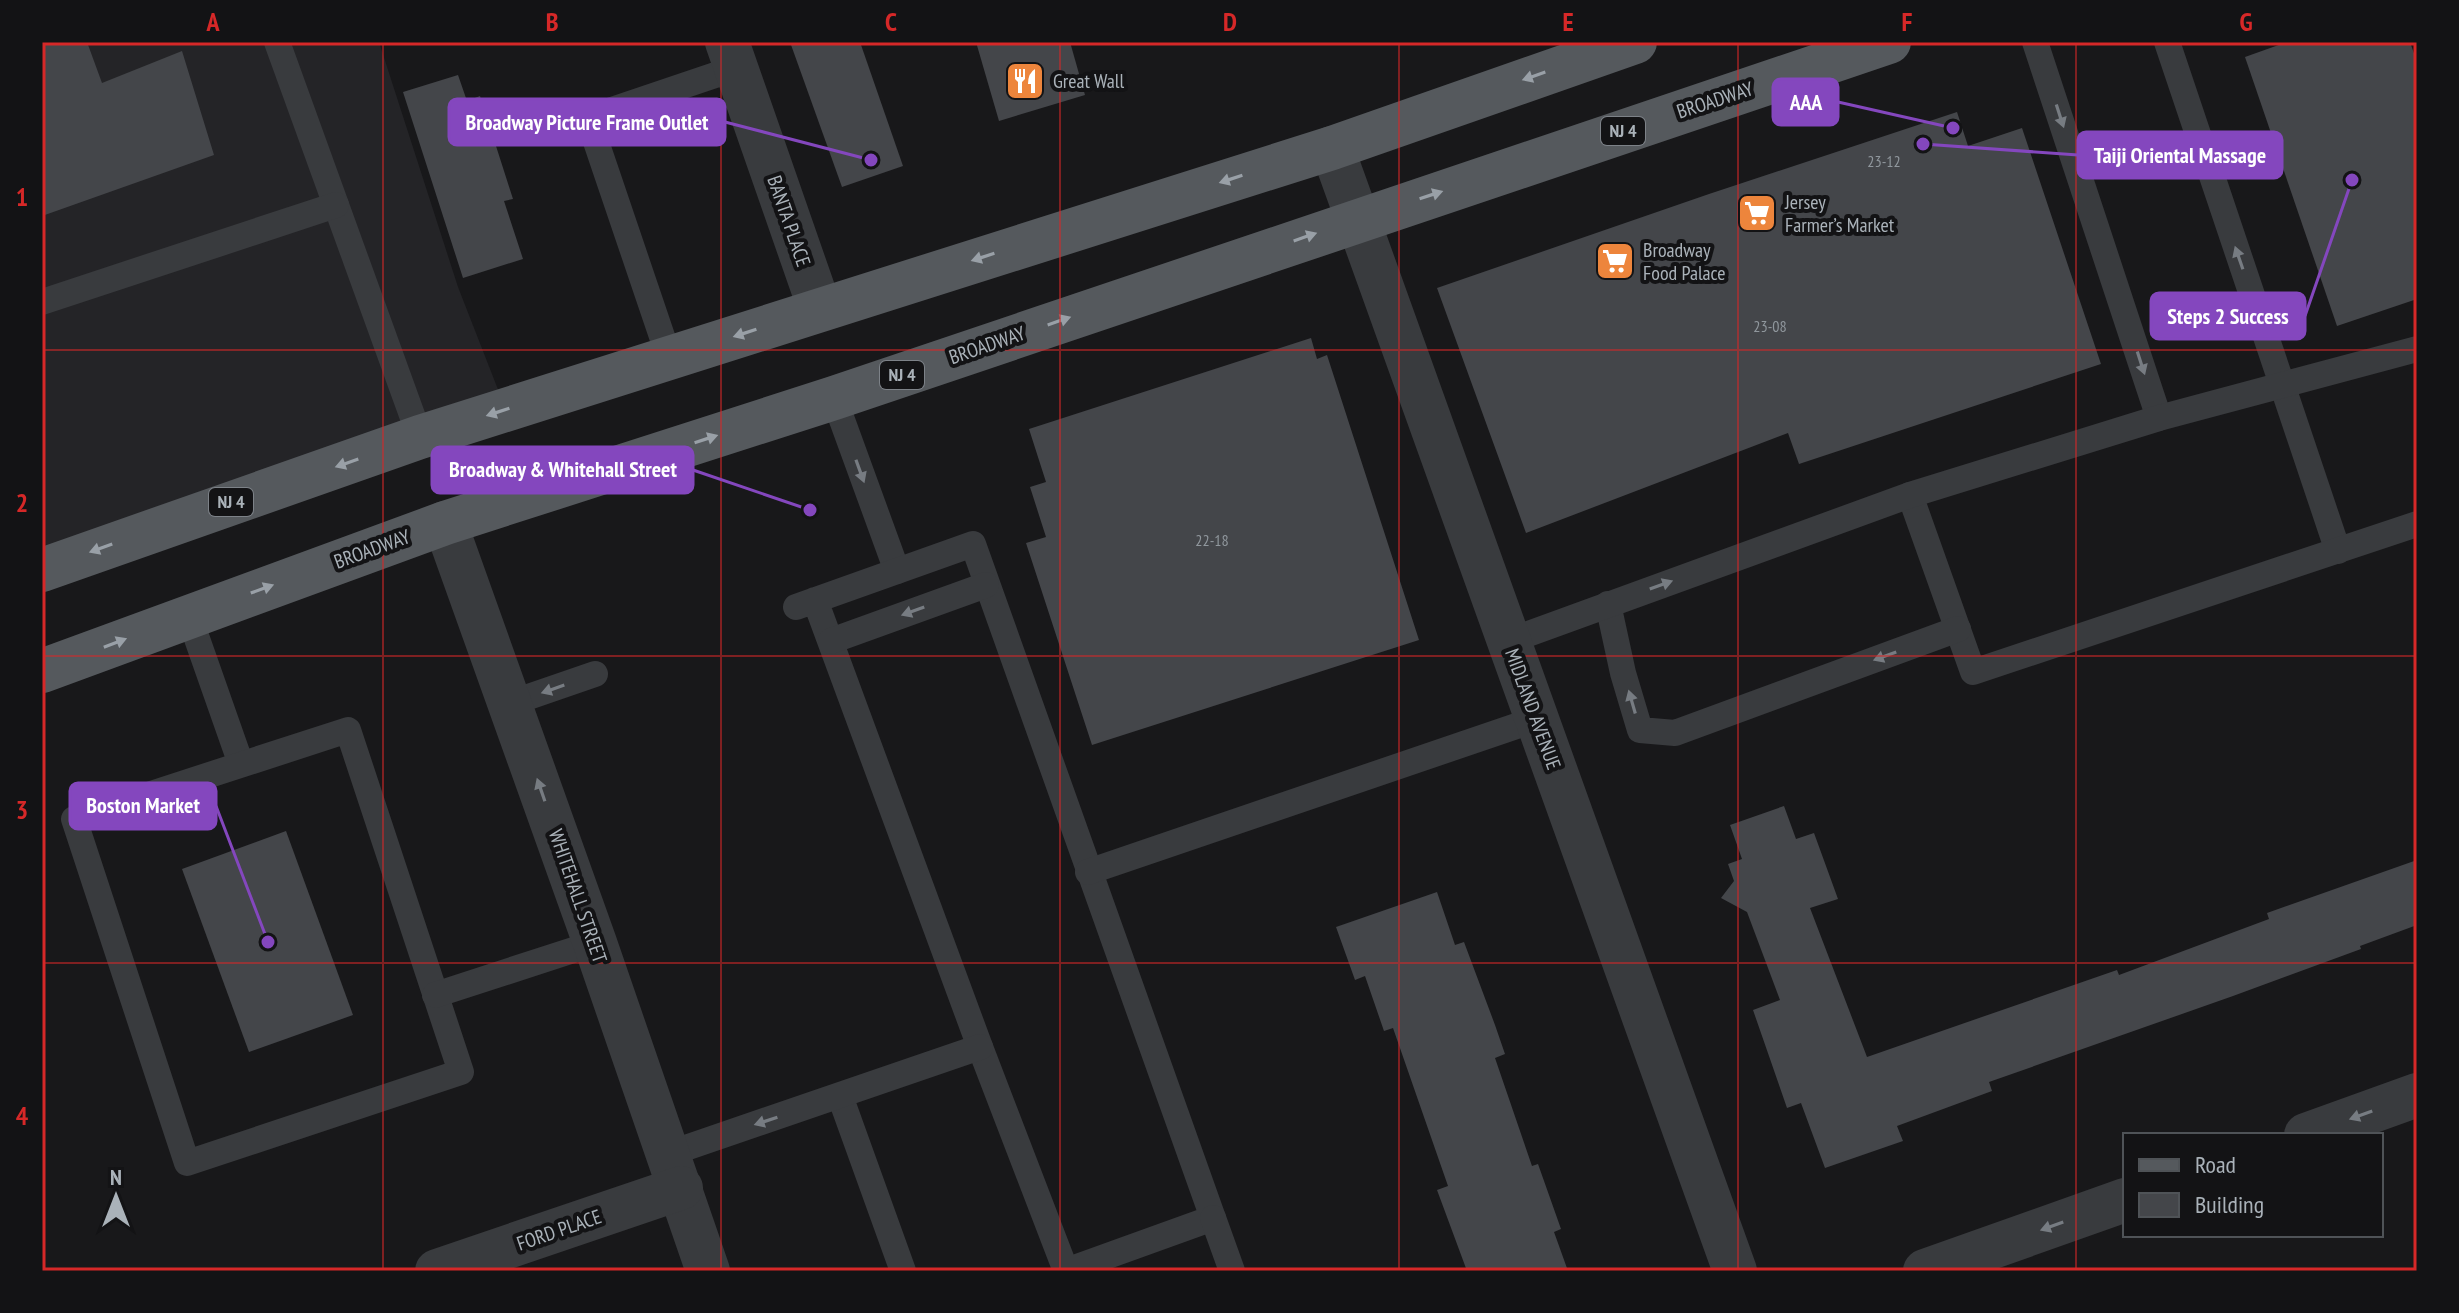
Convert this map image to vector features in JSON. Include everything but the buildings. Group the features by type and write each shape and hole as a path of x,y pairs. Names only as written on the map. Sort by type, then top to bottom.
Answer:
{"main road":[{"name":"NJ 4","path":"42,570 420,437 1332,148 1573,52 1635,42"},
{"name":"BROADWAY","path":"42,671 445,523 834,398 1889,42"}],"street":[{"name":"BANTA PLACE","path":"732,55 820,309"},
{"name":"MIDLAND AVENUE","path":"1332,148 1735,1271"},
{"name":"WHITEHALL STREET","path":"445,523 511,703 708,1271"},
{"path":"2312,1133 2417,1095"},
{"name":"FORD PLACE","path":"437,1271 675,1171"},
{"path":"1925,1271 2123,1201"}],"lane":[{"path":"277,42 420,437"},
{"path":"2035,42 2159,418"},
{"path":"2167,42 2338,551"},
{"path":"669,357 588,118 732,55"},
{"path":"42,302 336,205"},
{"path":"1509,641 1910,495 2159,418 2417,349"},
{"path":"834,398 897,571"},
{"path":"1910,495 1973,672 2417,524"},
{"path":"1213,1218 1066,1271 831,641 806,604 973,544 1232,1271"},
{"path":"831,641 986,585"},
{"path":"1608,604 1623,673 1640,730 1675,733 1958,629"},
{"path":"189,616 241,764"},
{"path":"511,703 595,674"},
{"path":"1088,872 1537,719"},
{"path":"348,730 461,1072 187,1163 74,819 241,764 348,730"},
{"path":"435,995 595,943"},
{"path":"675,1171 840,1096 980,1047"},
{"path":"840,1096 903,1271"}],"shaded area":[{"path":"42,42 379,42 458,287 506,410 42,573"}],"place":[{"name":"Great Wall","path":"1025,81"},
{"name":"AAA","path":"1953,128"},
{"name":"Taiji Oriental Massage","path":"1923,144"},
{"name":"Broadway Picture Frame Outlet","path":"871,160"},
{"name":"Steps 2 Success","path":"2352,180"},
{"name":"Jersey Farmer’s Market","path":"1757,213"},
{"name":"Broadway Food Palace","path":"1615,261"},
{"name":"Broadway & Whitehall Street","path":"810,510"},
{"name":"Boston Market","path":"268,942"}]}
